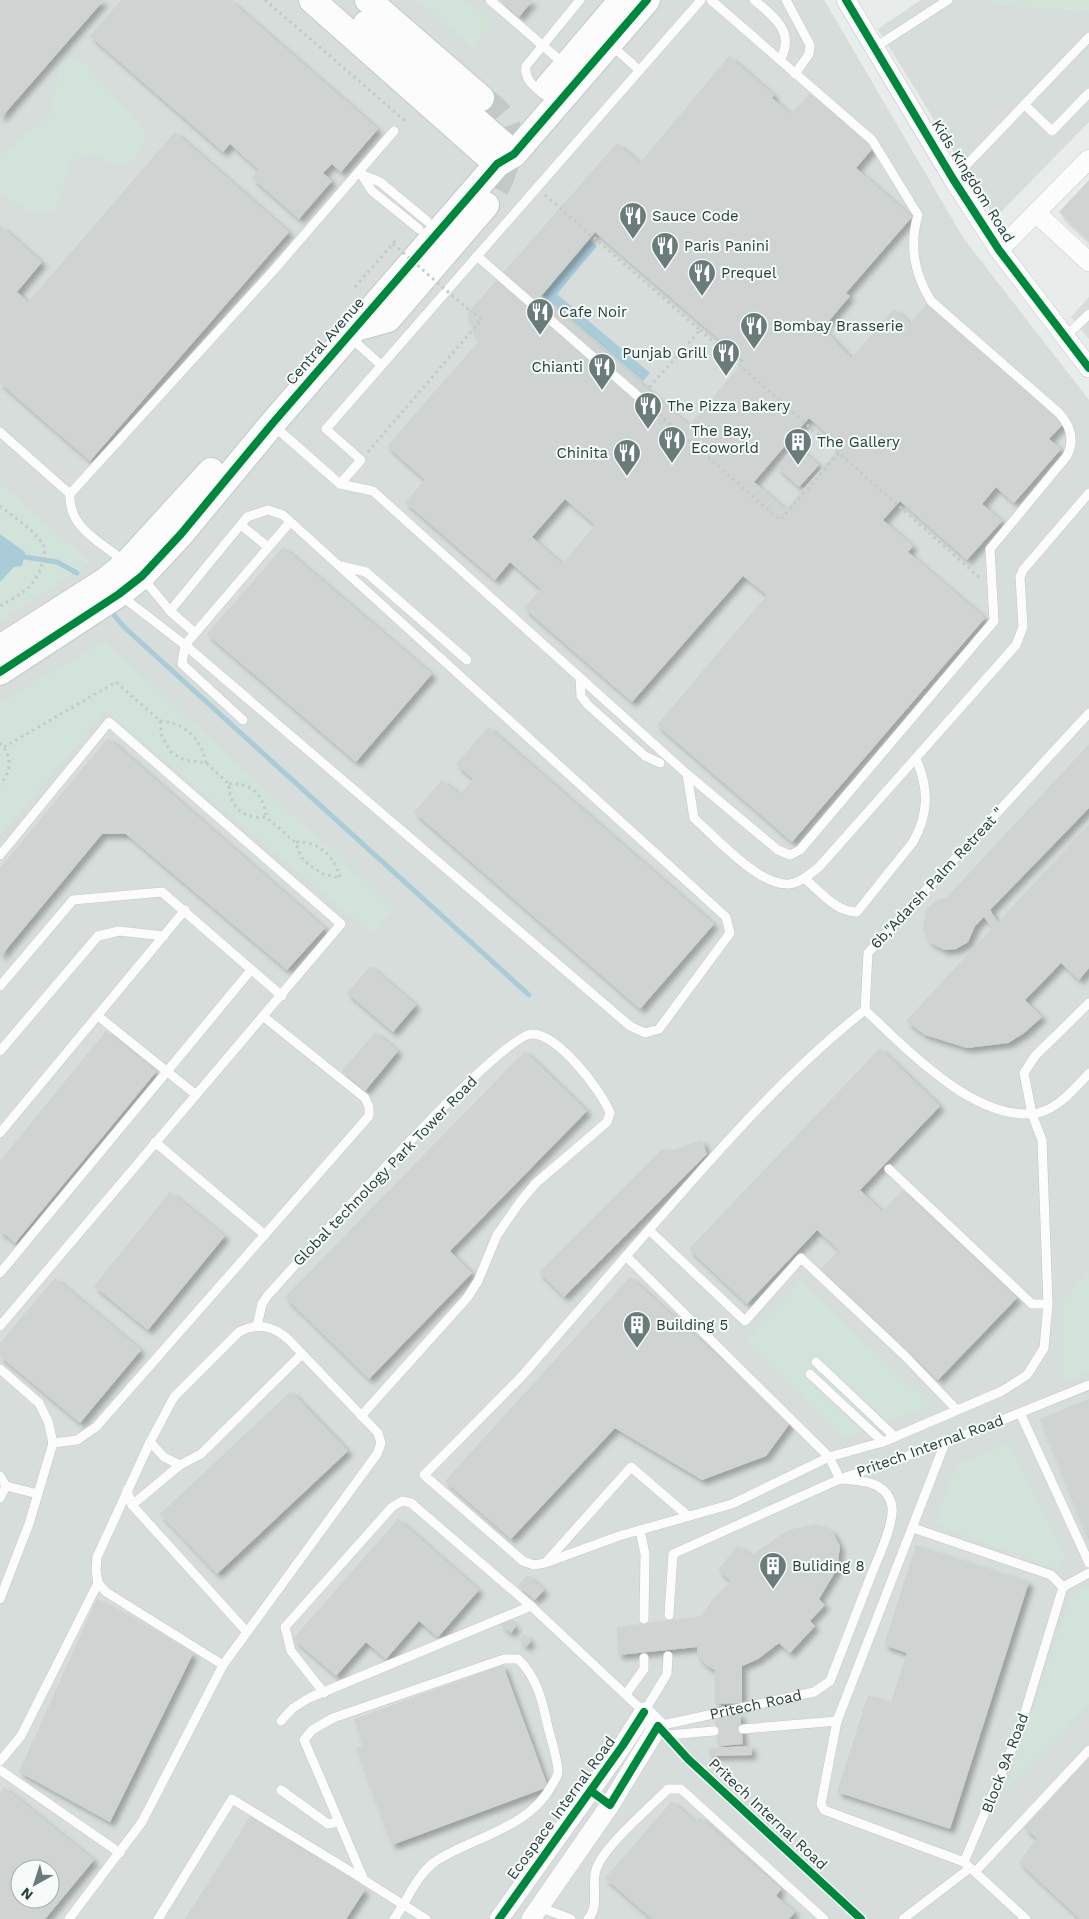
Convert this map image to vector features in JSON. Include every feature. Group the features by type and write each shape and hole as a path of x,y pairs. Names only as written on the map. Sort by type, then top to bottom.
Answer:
{"street":[{"path":"312,0 499,154"},
{"path":"339,0 499,154"},
{"path":"368,0 481,98"},
{"name":"Central Avenue","path":"0,648 105,581 134,570 181,534 499,154 603,37 622,0"},
{"name":"Central Avenue","path":"0,672 119,594 166,522 414,230 499,154 566,66 646,0"},
{"name":"Kids Kingdom Road","path":"846,0 952,179 999,250 1089,368"},
{"path":"999,250 1089,159"},
{"path":"352,331 388,318 486,205"},
{"path":"1036,213 1089,262"},
{"path":"535,1913 610,1805 639,1758 662,1730 644,1712"},
{"name":"Ecospace Internal Road","path":"500,1918 591,1791 644,1712"},
{"path":"623,1745 639,1758"},
{"path":"591,1791 610,1805"}],"lane":[{"path":"490,0 566,66"},
{"path":"543,94 527,80 526,66 580,0"},
{"path":"340,484 361,460 326,429 701,0"},
{"path":"272,424 340,484 373,491 687,774 778,850 790,855 800,850 994,621 990,549 1066,456 1072,442 1069,426 1059,413 931,301 919,280 913,256 914,228 918,215 872,140 711,0"},
{"path":"754,0 777,20 786,37 786,49 780,60"},
{"path":"786,0 810,45 809,54 795,74"},
{"path":"874,48 948,0"},
{"path":"603,37 639,70"},
{"path":"952,179 1089,37"},
{"path":"1025,105 1052,131 1089,93"},
{"path":"195,633 170,612 134,570 82,530 69,508 70,494 361,175 394,131"},
{"path":"361,175 372,191 414,230"},
{"path":"477,256 640,398"},
{"path":"1066,336 1089,314"},
{"path":"352,331 382,365"},
{"path":"0,432 70,494"},
{"path":"687,774 694,818 757,874 787,885 804,878 819,867 1016,645 1023,627 1020,577 1023,570 1089,493"},
{"path":"119,594 185,646 630,1026 645,1033 659,1030 730,933 726,917 341,566 283,516 268,510 254,513 241,525 170,612"},
{"path":"243,720 182,664 185,646 290,522"},
{"path":"241,525 268,547"},
{"path":"341,566 366,572 466,660"},
{"path":"580,678 581,696 588,705 645,756 660,763"},
{"name":"6b,\"Adarsh Palm Retreat \"","path":"865,1010 868,953 1089,713"},
{"path":"0,855 109,722 341,924 282,996 196,1094 0,1326"},
{"path":"804,878 842,910 857,912 913,842 924,819 925,782 916,759"},
{"path":"0,986 73,900 162,892 282,996"},
{"path":"0,1133 185,910"},
{"path":"0,1051 98,936 119,931 164,936"},
{"path":"0,1273 251,970"},
{"path":"1089,1003 1035,1056 1024,1073 1032,1114 1042,1140 1048,1304 1044,1348 1027,1375 1002,1391 883,1442 828,1457 732,1504 640,1530 545,1563 534,1564 523,1561 424,1475 522,1376 729,1139 835,1034 865,1010 938,1077 994,1109 1032,1114 1061,1102 1089,1073"},
{"path":"98,1016 196,1094"},
{"path":"53,1443 77,1440 96,1427 369,1116 369,1108 365,1098 264,1017"},
{"name":"Global technology Park Tower Road","path":"257,1326 262,1304 268,1295 460,1088 524,1036 540,1035 561,1050 600,1092 610,1113 607,1122 536,1183 520,1202 497,1235 478,1282 467,1298 361,1416"},
{"path":"155,1142 264,1235"},
{"path":"889,1169 1032,1304 1048,1304"},
{"path":"649,1230 745,1321 801,1258 904,1355 958,1410"},
{"path":"626,1256 828,1457 840,1479"},
{"path":"0,1761 21,1736 98,1583 97,1557 150,1442 174,1398 239,1332 257,1326 278,1330 378,1433 381,1443 377,1454 223,1665 142,1822 69,1919"},
{"path":"132,1505 180,1465 201,1454 302,1354"},
{"path":"816,1362 894,1437"},
{"path":"0,1369 38,1403 48,1421 53,1443 29,1524 2,1584 0,1600"},
{"path":"810,1374 883,1442"},
{"name":"Pritech Internal Road","path":"840,1479 946,1443 1089,1385"},
{"name":"Pritech Internal Road","path":"1020,1413 1089,1562"},
{"path":"150,1442 164,1457 180,1465"},
{"path":"946,1443 837,1722 822,1804 824,1810 970,1868 1026,1919"},
{"path":"545,1563 631,1467 688,1516"},
{"path":"0,1476 6,1486 38,1494"},
{"name":"Pritech Road","path":"662,1730 814,1692 830,1681 886,1538 892,1508 887,1496 877,1485 863,1480 840,1479 673,1554 669,1614"},
{"path":"0,1498 6,1486"},
{"path":"127,1490 132,1505 246,1631"},
{"path":"324,1693 291,1652 286,1627 392,1507 402,1501 411,1503 531,1606 644,1712 667,1674 668,1656"},
{"path":"913,1528 1051,1575 1063,1587 1089,1573"},
{"path":"640,1530 645,1554 644,1619"},
{"path":"98,1583 113,1598 223,1665"},
{"name":"Block 9A Road","path":"970,1868 1019,1732 1063,1587"},
{"path":"281,1721 293,1708 308,1698 531,1606"},
{"path":"626,1694 644,1668 644,1658"},
{"path":"364,1880 304,1740 312,1730 333,1718 504,1659 518,1659 529,1669 541,1697 558,1772 547,1794 503,1829 436,1861 420,1875 394,1919"},
{"path":"743,1729 837,1722"},
{"path":"662,1730 714,1731"},
{"name":"Pritech Internal Road","path":"662,1730 688,1759 861,1919"},
{"path":"903,1919 970,1868 1089,1750"},
{"path":"0,1770 120,1853"},
{"path":"588,1919 593,1913 596,1871 608,1850 668,1789 682,1789 824,1919"},
{"path":"281,1790 328,1824 338,1822"},
{"path":"158,1919 232,1799 426,1919"},
{"path":"535,1913 571,1919"}],"path":[{"path":"266,0 404,120 394,131"},
{"path":"537,188 992,589"},
{"path":"356,287 393,244 414,230"},
{"path":"361,460 482,319 470,311 393,244"},
{"path":"700,330 640,398 780,520 839,453"},
{"path":"0,506 37,537 44,546 41,569 34,584 0,606"},
{"path":"160,721 176,724 190,732 201,746 206,762"},
{"path":"0,743 6,750 9,766 8,773 0,784"},
{"path":"229,784 243,784 256,791 264,803 266,817"},
{"path":"295,842 310,843 323,849 334,862 340,878"}],"shaded area":[{"path":"0,0 824,0 964,239 1089,400 1089,1919 0,1919 0,620 89,562 0,485"},
{"path":"921,0 990,0 993,4 1089,10 1089,122 995,218 878,29"},
{"path":"1089,297 1089,339 1071,317"}],"green space":[{"path":"417,0 466,0 493,23 472,47"},
{"path":"990,0 1089,0 1089,10 993,4"},
{"path":"75,57 84,62 145,132 145,138 141,151 133,161 121,165 114,164 88,152 68,164 60,198 55,208 48,213 32,212 0,192 0,156 51,114 60,65 69,58"},
{"path":"0,485 89,562 0,620"},
{"path":"104,641 394,909 372,934 106,711 0,835 0,703"},
{"path":"1089,1272 1089,1371 1063,1382 1064,1299"},
{"path":"800,1282 931,1405 844,1438 746,1341"},
{"path":"1009,1444 1065,1557 1055,1569 935,1524 957,1465"},
{"path":"1089,1586 1089,1704 1004,1793 1071,1595"}],"water":[{"path":"590,240 597,246 557,294 650,373 643,381 543,295"},
{"path":"0,534 25,552 22,566 14,567 0,582"}],"building":[{"path":"0,0 104,0 0,119"},
{"path":"121,0 230,0 378,129 341,172 332,164 323,173 332,181 299,219 252,178 259,170 230,144 223,152 90,36"},
{"path":"499,0 533,0 519,17"},
{"path":"729,56 774,95 772,98 791,114 810,93 873,148 856,168 912,217 846,293 850,296 823,328 851,358 894,309 910,323 928,303 1065,422 1049,439 1061,449 1014,503 996,487 982,504 1002,521 967,560 900,501 883,520 913,546 908,552 985,618 792,842 657,725 767,595 743,576 632,702 524,608 541,589 510,562 495,580 405,502 425,480 387,446 478,342 467,314 617,143 640,163","holes":["595,232 744,361 689,425 541,296","809,418 841,446 786,509 754,482","565,499 595,525 562,564 532,537"]},
{"path":"175,132 289,232 90,461 0,383 0,225 42,262 17,292 28,302"},
{"path":"1089,180 1089,240 1059,212"},
{"name":"The Gallery","path":"796,445 819,465 799,487 777,467"},
{"path":"283,547 432,674 356,762 207,634"},
{"path":"488,727 714,924 640,1009 414,812 442,780 460,795 473,779 456,764"},
{"path":"108,738 325,928 287,970 126,834 102,834 0,957 0,868"},
{"path":"1089,744 1089,808 990,910 998,922 1089,824 1089,968 1079,980 1061,963 1025,1000 1042,1017 1024,1033 1008,1043 967,1048 925,1035 906,1021 992,928 984,917 975,926 968,942 956,949 944,950 931,943 926,936 923,928 926,910 937,900 947,897"},
{"path":"370,966 416,1005 393,1032 347,993"},
{"path":"106,1031 156,1072 15,1243 2,1232 0,1234 0,1161"},
{"path":"375,1032 398,1051 365,1091 342,1071"},
{"path":"880,1048 940,1106 860,1190 882,1211 903,1190 1017,1298 938,1380 821,1269 839,1250 817,1230 747,1304 689,1249"},
{"path":"525,1051 587,1111 450,1251 472,1273 369,1379 285,1297"},
{"path":"702,1140 707,1154 564,1297 539,1272 662,1149 673,1150"},
{"path":"170,1192 225,1236 148,1330 94,1286"},
{"name":"Building 5","path":"630,1277 791,1422 766,1456 702,1480 615,1428 511,1539 445,1481"},
{"path":"55,1278 141,1350 80,1423 0,1356 0,1343"},
{"path":"291,1391 348,1451 217,1574 160,1514"},
{"path":"1089,1399 1089,1535 1087,1536 1040,1419"},
{"path":"398,1519 479,1590 438,1637 419,1621 386,1659 366,1642 336,1676 293,1639"},
{"name":"Buliding 8","path":"817,1524 832,1531 840,1546 837,1569 819,1599 825,1605 810,1621 815,1626 790,1653 779,1643 758,1659 742,1666 742,1703 715,1704 715,1670 698,1657 697,1647 618,1655 617,1627 702,1616 711,1601 731,1581 718,1570 738,1545 751,1556 788,1530"},
{"path":"916,1545 1029,1582 950,1829 837,1792 868,1695 891,1702 907,1653 884,1645"},
{"path":"527,1575 544,1590 535,1600 518,1586"},
{"path":"97,1599 193,1654 110,1822 19,1772"},
{"path":"506,1618 516,1626 511,1633 501,1625"},
{"path":"524,1634 531,1641 526,1647 519,1640"},
{"path":"503,1665 548,1787 392,1845 356,1748 363,1746 354,1719"},
{"path":"740,1713 743,1744 718,1746 714,1715"},
{"path":"751,1746 752,1755 709,1756 709,1748"},
{"path":"1089,1758 1089,1919 1080,1919 1019,1862 1037,1838 1024,1828"},
{"path":"4,1787 94,1860 60,1901 60,1859 10,1859 10,1909 53,1909 45,1919 0,1919 0,1792"},
{"path":"672,1801 695,1822 699,1817 781,1889 776,1896 795,1912 789,1919 652,1919 605,1878"},
{"path":"251,1816 365,1890 346,1919 185,1919"}],"waterway":[{"path":"25,557 57,562 77,573"},
{"path":"114,615 124,627 529,995"}],"tunnel":[{"path":"481,98 504,119 509,132 508,154 505,165 497,188 486,205"}],"cycle path":[{"path":"0,672 119,594 142,576 181,534 272,424 497,164 514,154 647,0"},
{"path":"846,0 953,179 999,250 1089,368"},
{"path":"499,1919 623,1745 644,1712"},
{"path":"591,1791 610,1805 658,1726 688,1759 861,1919"}],"place":[{"name":"Sauce Code","path":"633,240"},
{"name":"Paris Panini","path":"665,270"},
{"name":"Prequel","path":"702,297"},
{"name":"Cafe Noir","path":"540,336"},
{"name":"Bombay Brasserie","path":"754,350"},
{"name":"Punjab Grill","path":"726,377"},
{"name":"Chianti","path":"602,391"},
{"name":"The Pizza Bakery","path":"648,430"},
{"name":"The Bay, Ecoworld","path":"672,464"},
{"name":"The Gallery","path":"798,466"},
{"name":"Chinita","path":"627,477"},
{"name":"Building 5","path":"637,1349"},
{"name":"Buliding 8","path":"773,1590"}]}
